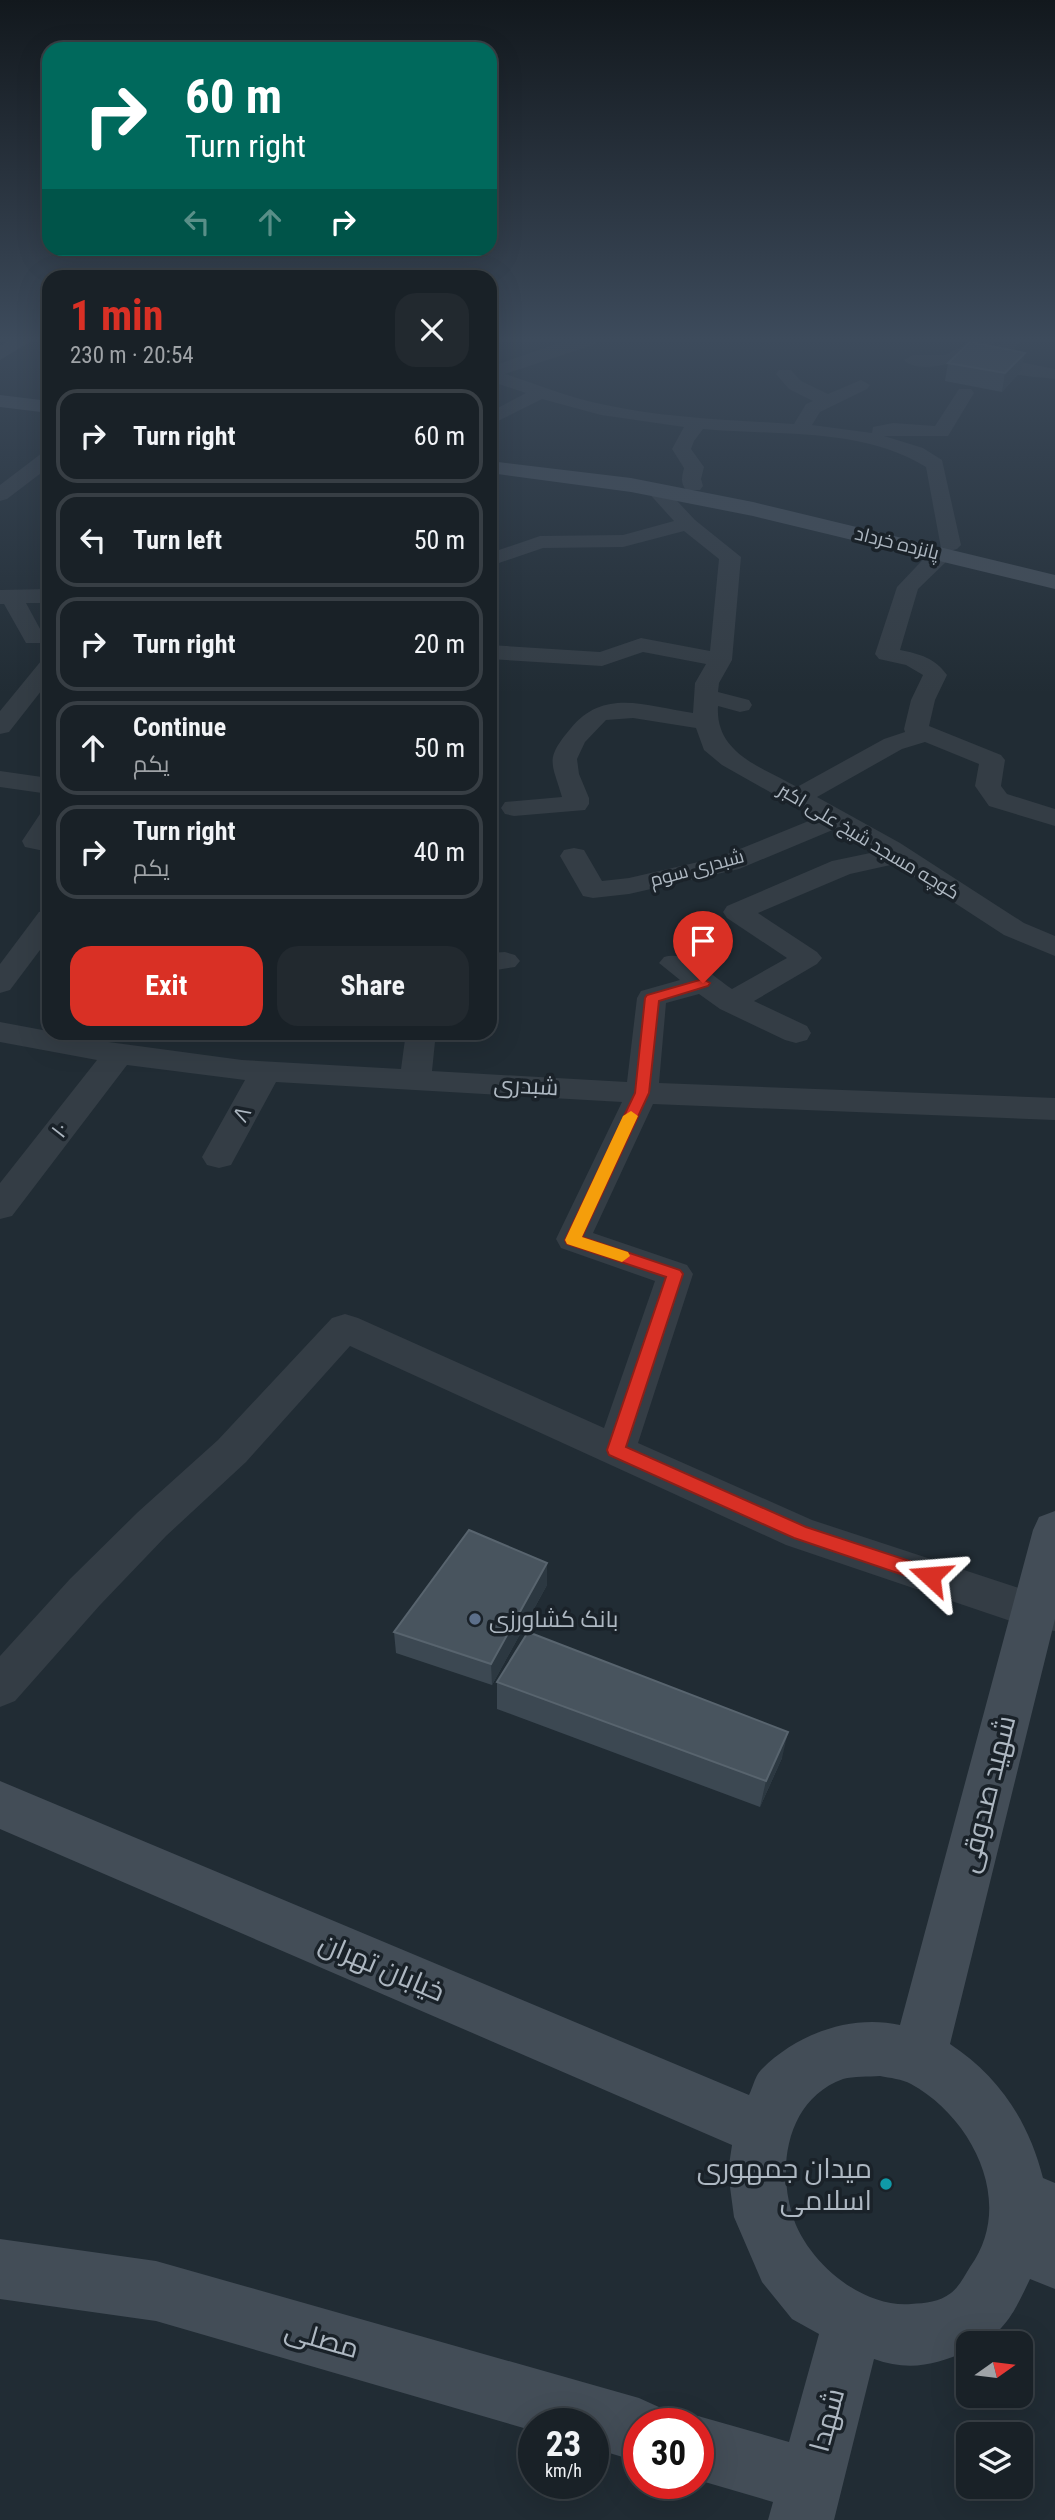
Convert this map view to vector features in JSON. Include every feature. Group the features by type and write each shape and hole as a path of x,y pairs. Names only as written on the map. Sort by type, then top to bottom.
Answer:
{"main road":[{"name":"پانزده خرداد","path":"497,459 638,476 762,500 1055,582"},
{"name":"پانزده خرداد","path":"497,468 655,489 1055,570"},
{"name":"شهید صدوقی","path":"919,2057 1045,1612 1055,1530"},
{"name":"خیابان تهران","path":"0,1805 763,2129"},
{"path":"880,2048 919,2057 955,2080 985,2113 1008,2152 1036,2228 974,2314 937,2333 895,2336 853,2320 813,2298 783,2261 763,2217 757,2172 763,2129 779,2092 808,2067 842,2051 880,2048"},
{"name":"مصلی","path":"0,2269 156,2291 623,2425"},
{"name":"شهدا","path":"806,2500 853,2320"},
{"path":"714,2456 806,2500"}],"street":[{"path":"686,458 694,467 691,479 693,486"},
{"path":"923,458 935,464 946,550 908,587 887,654 931,667 935,675 923,700 916,729 992,760 988,786 998,800 1055,818"},
{"path":"0,495 42,462"},
{"path":"514,808 576,804 576,792 566,775 564,761 576,736 597,715 623,710 699,721 725,630 730,557 688,524 655,489"},
{"path":"497,557 540,542 623,541 688,524"},
{"path":"5,597 42,596"},
{"path":"5,597 34,638"},
{"path":"497,653 603,659 641,645 740,705"},
{"path":"3,720 42,674"},
{"path":"711,686 738,679"},
{"name":"کوچه مسجد شیخ علی اکبر","path":"711,686 713,745 719,752 899,855 1014,929 1055,947"},
{"path":"796,798 893,744 923,734"},
{"path":"0,779 42,785"},
{"name":"شبدری سوم","path":"574,856 593,890 629,886 729,863 835,820"},
{"path":"42,830 35,841 42,842"},
{"path":"731,1002 807,958 737,912 842,867 899,855"},
{"path":"0,984 42,927"},
{"path":"674,963 731,1002 796,1033"},
{"path":"616,1450 675,1274 573,1240 642,1093 652,998 703,983"},
{"name":"شبدری","path":"0,1032 42,1039"},
{"name":"شبدری","path":"45,1040 119,1053 266,1071 642,1093 1055,1109"},
{"path":"415,1080 420,1040"},
{"name":"۱۰","path":"0,1207 119,1053"},
{"name":"۸","path":"219,1157 266,1071"},
{"path":"0,1687 85,1592 152,1524 232,1451 345,1328 800,1533 1045,1612"}],"building":[{"name":"بانک کشاورزی","path":"469,1530 547,1563 491,1664 394,1632"},
{"path":"528,1632 788,1732 766,1781 497,1682"}],"slow traffic":[{"path":"622,1256 573,1240 631,1116"}],"place":[{"name":"بانک کشاورزی","path":"475,1619"},
{"name":"میدان جمهوری اسلامی","path":"886,2184"}],"route":[{"path":"703,983 652,998 642,1093 573,1240 675,1274 616,1450 800,1533 930,1576"}]}
